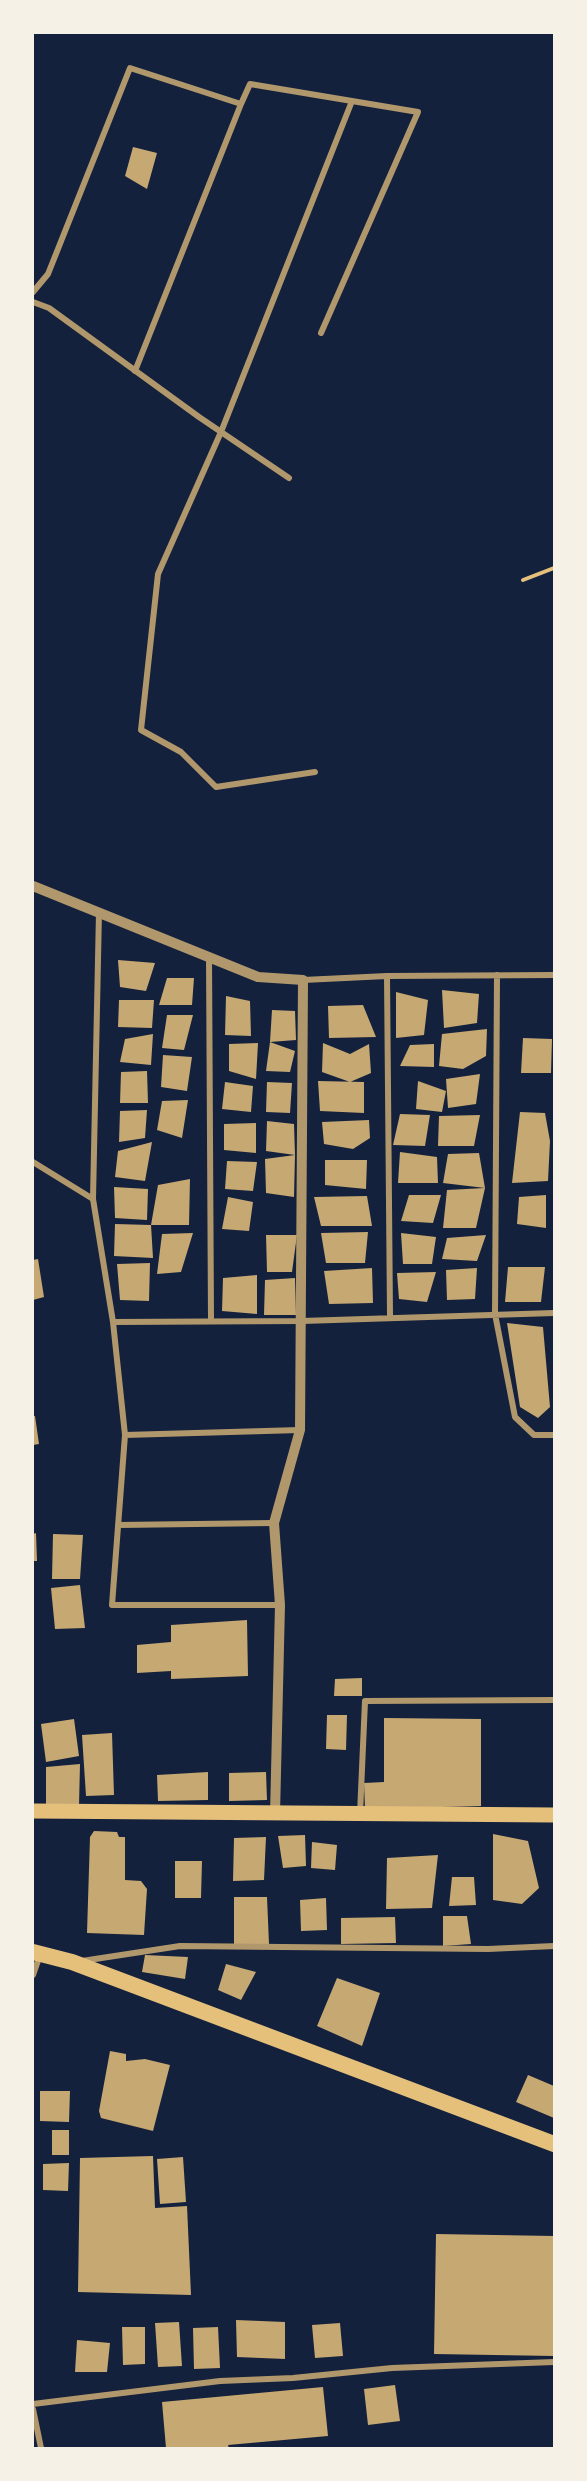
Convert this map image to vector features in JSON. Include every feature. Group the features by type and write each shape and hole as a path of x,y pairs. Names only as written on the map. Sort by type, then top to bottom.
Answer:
{"highway":[{"path":"36,1953 72,1962 554,2144"}],"main road":[{"path":"33,1811 554,1815"}],"street":[{"path":"33,292 48,274 130,68 241,104"},
{"path":"135,371 250,84 418,112 321,333"},
{"path":"315,772 216,788 181,752 141,730 158,574 221,432 352,101"},
{"path":"33,302 50,308 135,371 289,478"},
{"path":"33,886 258,977 303,980 387,976 554,975"},
{"path":"99,912 93,1199 113,1322 125,1435 112,1605 280,1605"},
{"path":"208,956 210,1320"},
{"path":"497,975 495,1314 515,1417 534,1435 554,1435"},
{"path":"387,976 390,1316"},
{"path":"274,1814 280,1605 274,1523 300,1430 303,980"},
{"path":"33,1162 93,1199"},
{"path":"113,1322 302,1321 390,1316 554,1313"},
{"path":"125,1435 300,1430"},
{"path":"118,1525 274,1523"},
{"path":"360,1814 365,1701 554,1700"},
{"path":"72,1962 180,1946 488,1949 554,1946"},
{"path":"33,1975 36,1953"},
{"path":"33,2404 220,2381 293,2378 392,2368 554,2362"},
{"path":"33,2409 41,2448"}],"path":[{"path":"523,580 554,568"}],"building":[{"path":"133,147 157,153 147,189 125,176"},
{"path":"118,960 155,963 146,991 120,987"},
{"path":"167,978 194,978 192,1005 159,1005"},
{"path":"442,990 479,994 477,1023 444,1028"},
{"path":"396,992 428,1000 424,1035 396,1038"},
{"path":"226,996 250,1001 251,1036 225,1035"},
{"path":"119,1000 154,1000 152,1028 118,1027"},
{"path":"363,1005 376,1037 329,1038 328,1006"},
{"path":"272,1010 295,1011 296,1040 270,1042"},
{"path":"167,1015 193,1015 184,1050 162,1048"},
{"path":"487,1029 486,1056 463,1069 439,1066 442,1034"},
{"path":"153,1034 151,1065 120,1062 125,1039"},
{"path":"523,1038 552,1039 551,1073 521,1073"},
{"path":"270,1042 295,1051 290,1072 266,1071"},
{"path":"258,1043 256,1079 229,1071 229,1044"},
{"path":"323,1043 350,1054 369,1044 371,1073 350,1082 322,1072"},
{"path":"434,1044 434,1067 400,1066 410,1045"},
{"path":"163,1055 192,1057 187,1091 161,1087"},
{"path":"147,1071 148,1103 120,1103 121,1072"},
{"path":"480,1074 476,1104 448,1108 446,1079"},
{"path":"318,1081 364,1082 364,1113 320,1111"},
{"path":"418,1081 446,1091 442,1112 416,1109"},
{"path":"225,1082 253,1086 251,1112 222,1109"},
{"path":"267,1082 292,1083 290,1113 266,1112"},
{"path":"188,1100 182,1138 157,1130 162,1101"},
{"path":"147,1110 145,1138 119,1142 120,1111"},
{"path":"520,1112 545,1113 550,1141 548,1181 512,1183"},
{"path":"400,1114 430,1115 425,1146 393,1145"},
{"path":"480,1115 474,1146 438,1146 439,1116"},
{"path":"369,1120 370,1138 353,1149 324,1144 322,1122"},
{"path":"267,1121 294,1124 295,1155 266,1151"},
{"path":"256,1123 256,1153 224,1150 224,1124"},
{"path":"152,1142 145,1181 115,1177 118,1151"},
{"path":"400,1152 437,1157 438,1183 398,1183"},
{"path":"479,1153 485,1188 443,1183 448,1154"},
{"path":"295,1155 294,1197 266,1193 265,1159"},
{"path":"325,1160 367,1160 366,1189 325,1185"},
{"path":"227,1161 257,1162 253,1191 225,1189"},
{"path":"190,1179 189,1225 151,1225 158,1185"},
{"path":"114,1187 148,1189 147,1220 115,1218"},
{"path":"485,1188 476,1228 443,1228 447,1190"},
{"path":"409,1195 441,1195 433,1223 401,1221"},
{"path":"546,1195 546,1228 517,1224 519,1197"},
{"path":"367,1196 372,1226 321,1226 314,1197"},
{"path":"228,1197 253,1202 249,1231 222,1229"},
{"path":"115,1224 151,1225 153,1258 114,1256"},
{"path":"368,1232 365,1263 326,1263 321,1233"},
{"path":"193,1233 181,1272 157,1274 162,1234"},
{"path":"401,1233 436,1237 432,1264 403,1264"},
{"path":"266,1235 297,1235 292,1272 267,1272"},
{"path":"486,1235 477,1261 442,1259 447,1238"},
{"path":"38,1259 44,1297 33,1300 33,1260"},
{"path":"150,1263 149,1301 120,1300 117,1264"},
{"path":"508,1267 545,1267 541,1302 505,1302"},
{"path":"372,1268 373,1303 329,1304 324,1271"},
{"path":"477,1268 475,1299 447,1300 446,1270"},
{"path":"436,1272 427,1302 399,1299 397,1273"},
{"path":"257,1275 257,1314 222,1311 223,1278"},
{"path":"295,1278 296,1315 264,1315 265,1280"},
{"path":"507,1323 543,1327 550,1407 538,1418 520,1407"},
{"path":"33,1416 35,1416 39,1444 33,1445"},
{"path":"36,1533 37,1561 33,1561 33,1534"},
{"path":"53,1534 83,1535 80,1579 52,1579"},
{"path":"80,1585 85,1628 55,1629 51,1588"},
{"path":"247,1620 248,1676 171,1679 171,1671 137,1673 137,1645 171,1642 171,1625"},
{"path":"362,1678 362,1696 334,1696 335,1679"},
{"path":"327,1715 347,1715 346,1750 326,1749"},
{"path":"384,1718 481,1719 481,1806 365,1809 364,1783 384,1782"},
{"path":"74,1719 79,1756 46,1762 41,1724"},
{"path":"112,1733 114,1795 86,1796 82,1735"},
{"path":"80,1764 79,1806 46,1806 46,1767"},
{"path":"208,1772 208,1800 158,1801 157,1775"},
{"path":"266,1772 267,1800 229,1801 229,1773"},
{"path":"94,1831 117,1832 119,1837 125,1837 125,1880 141,1881 147,1889 144,1935 87,1933 90,1837"},
{"path":"493,1834 528,1841 539,1888 522,1904 493,1900"},
{"path":"305,1835 306,1866 283,1868 278,1836"},
{"path":"266,1837 264,1880 233,1881 234,1838"},
{"path":"312,1842 337,1845 335,1870 311,1868"},
{"path":"438,1855 432,1908 386,1909 387,1858"},
{"path":"175,1861 202,1861 201,1898 175,1898"},
{"path":"452,1877 474,1877 476,1905 449,1906"},
{"path":"234,1897 267,1897 269,1944 234,1947"},
{"path":"326,1898 327,1930 301,1931 300,1900"},
{"path":"443,1916 467,1916 471,1944 443,1946"},
{"path":"395,1917 396,1943 341,1944 341,1918"},
{"path":"145,1955 188,1957 185,1979 142,1972"},
{"path":"226,1964 256,1972 241,2000 218,1990"},
{"path":"337,1978 380,1993 362,2046 317,2026"},
{"path":"110,2051 126,2054 126,2061 145,2059 170,2065 153,2131 101,2118 99,2111"},
{"path":"528,2075 554,2086 554,2118 516,2102"},
{"path":"40,2091 70,2091 69,2122 40,2121"},
{"path":"52,2130 69,2130 69,2155 52,2155"},
{"path":"153,2156 155,2208 187,2206 191,2295 78,2292 80,2158"},
{"path":"183,2157 186,2202 160,2204 157,2159"},
{"path":"69,2163 68,2191 43,2190 43,2164"},
{"path":"436,2234 554,2236 554,2356 434,2354"},
{"path":"236,2320 285,2322 285,2359 237,2357"},
{"path":"179,2322 182,2366 158,2367 155,2323"},
{"path":"340,2323 343,2356 315,2358 312,2325"},
{"path":"122,2327 145,2327 145,2364 123,2365"},
{"path":"218,2327 220,2368 194,2369 193,2328"},
{"path":"77,2340 110,2343 107,2372 75,2372"},
{"path":"395,2385 400,2421 368,2425 364,2389"},
{"path":"323,2387 328,2436 228,2445 229,2448 166,2448 162,2402"}]}
